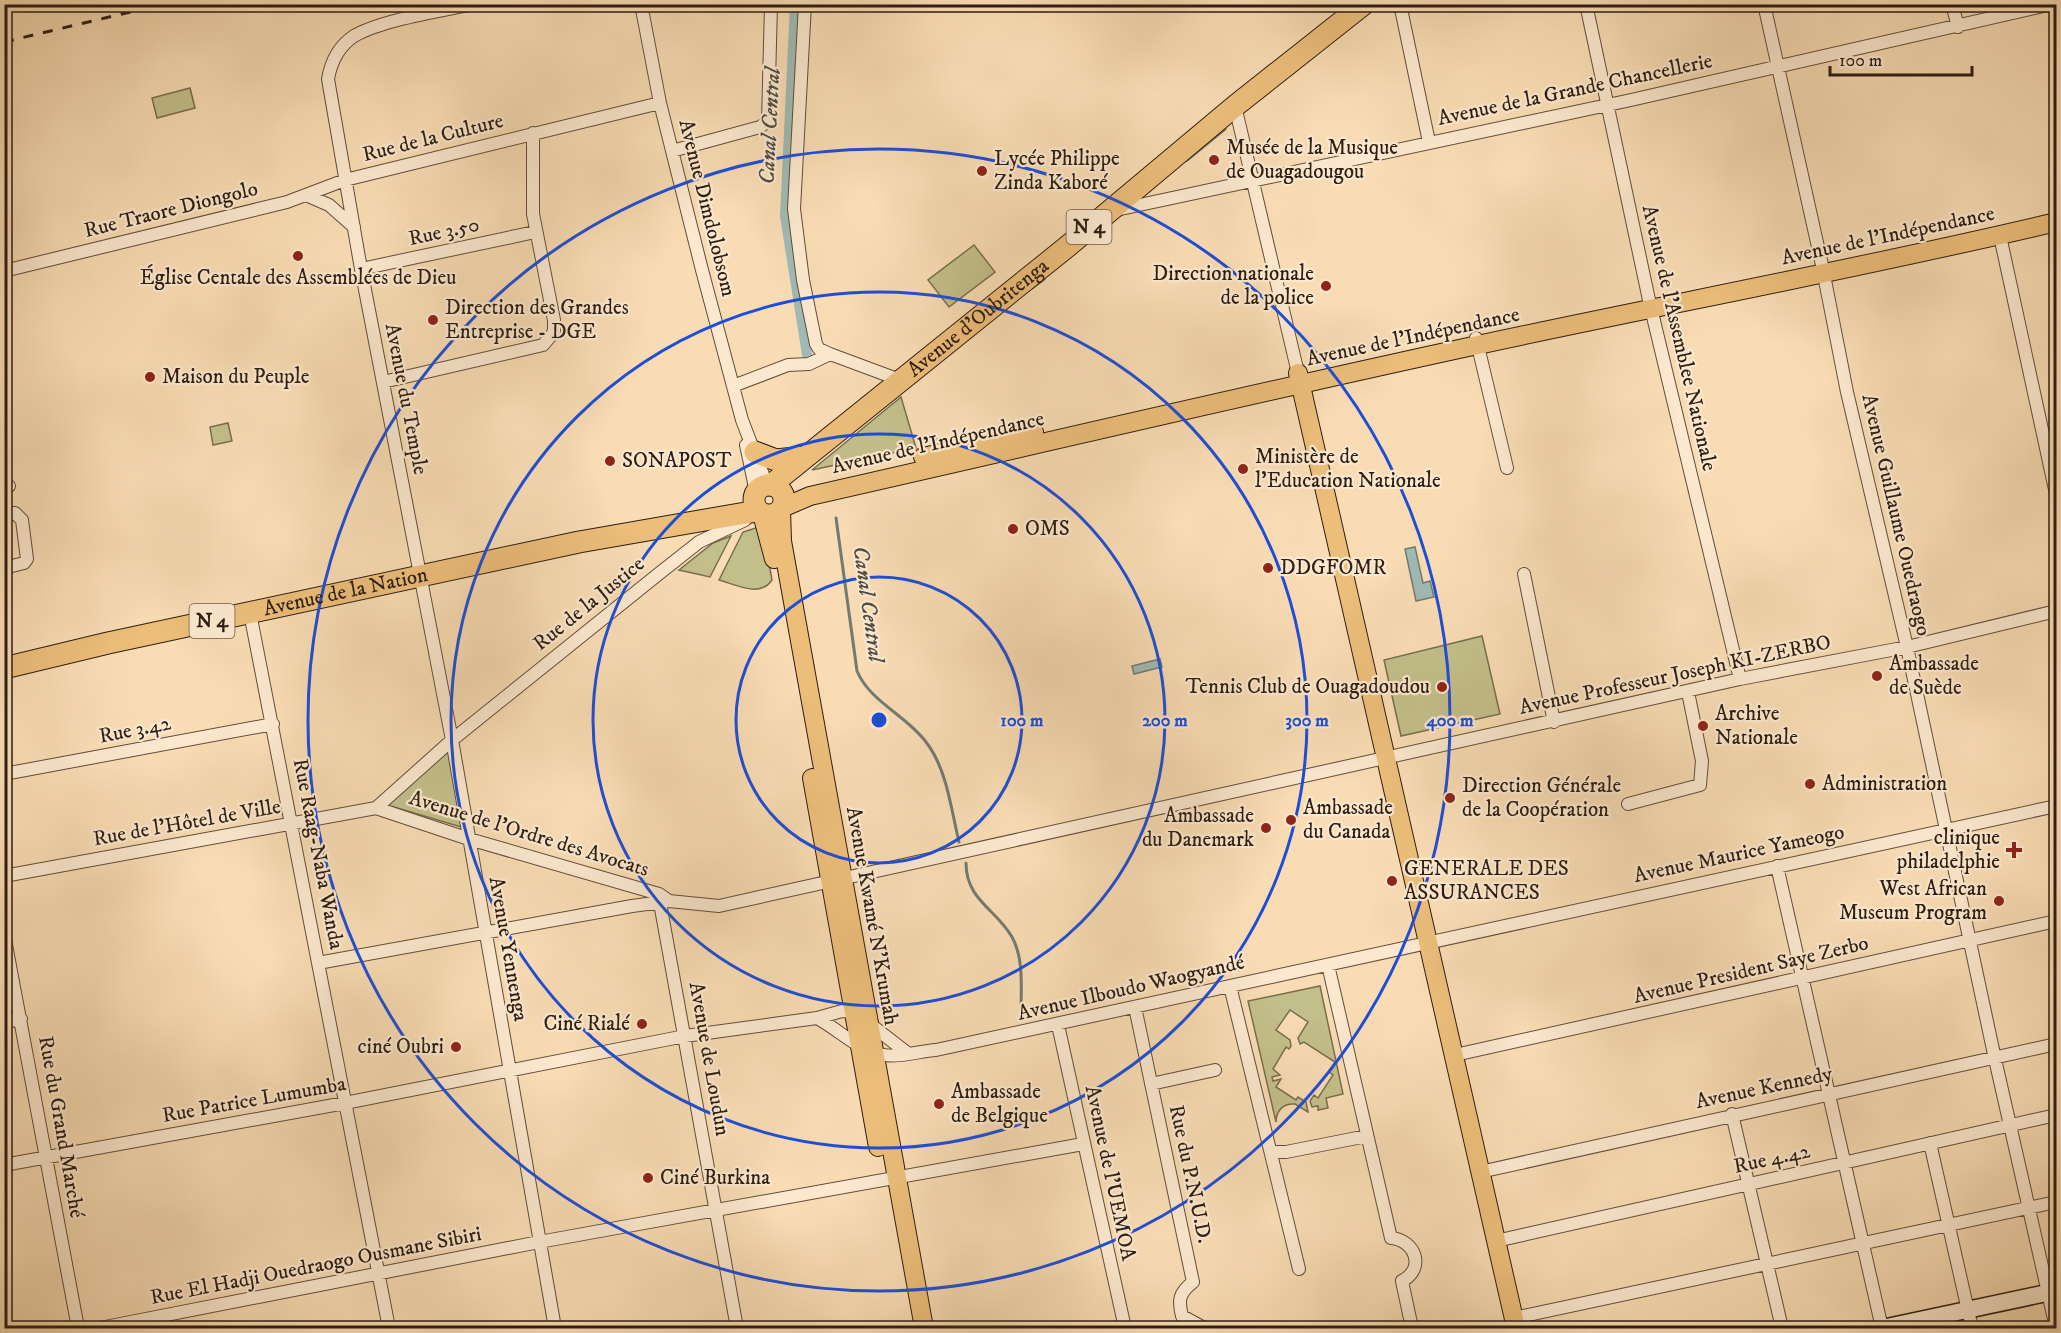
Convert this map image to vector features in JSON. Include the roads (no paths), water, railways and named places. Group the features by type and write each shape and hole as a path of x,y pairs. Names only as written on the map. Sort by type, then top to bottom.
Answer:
{"highway":[{"name":"Avenue d'Oubritenga","path":"768,500 809,454 1235,106 1364,4"},
{"path":"755,452 776,460 809,454"},
{"name":"Avenue de la Nation","path":"4,668 108,643 579,542 688,525 768,500"}],"main road":[{"name":"Avenue de l'Indépendance","path":"1822,268 2056,211"},
{"name":"Avenue de l'Indépendance","path":"768,500 810,496 1047,434 1299,379 1739,285 2000,236 2056,222"},
{"path":"1299,379 1430,942 1515,1323"},
{"name":"Avenue Kwamé N'Krumah","path":"768,500 771,542 837,881 874,1053 912,1329"},
{"name":"Avenue Kwamé N'Krumah","path":"837,881 852,1011 858,1043 924,1329"},
{"path":"1882,1329 2051,1292"}],"street":[{"name":"Rue de la Culture","path":"473,4 367,31 354,36 336,55 330,66 328,79 345,180 660,103"},
{"path":"672,151 760,127 768,122 771,4"},
{"path":"805,4 794,209 803,280 816,344 830,354 900,380"},
{"path":"1400,4 1429,142"},
{"name":"Avenue de l'Assemblee Nationale","path":"1586,4 1650,304 1740,679"},
{"name":"Avenue Guillaume Ouedraogo","path":"1764,4 1779,64 1846,392 1907,647 1995,1059 2051,1292 2056,1329"},
{"path":"1952,4 1958,27"},
{"name":"Avenue de la Grande Chancellerie","path":"1106,212 1606,105 2052,4"},
{"name":"Avenue Dimdolobsom","path":"646,6 660,103 742,420 768,500"},
{"path":"1235,106 1299,379"},
{"path":"383,382 543,345 554,332 554,320 535,232 532,198 533,133"},
{"name":"Rue Traore Diongolo","path":"4,271 306,195 345,180"},
{"name":"Avenue du Temple","path":"345,180 420,577"},
{"path":"306,195 329,205 355,227"},
{"name":"Rue 3.50","path":"361,269 535,232"},
{"path":"2000,236 2056,494"},
{"path":"1477,341 1507,468"},
{"path":"733,386 788,365 809,364 830,354"},
{"name":"Avenue Dimdolobsom","path":"742,420 755,452 768,500"},
{"name":"Rue de la Justice","path":"376,808 452,740 699,542 768,500"},
{"path":"4,514 15,513 22,520 27,559 24,563 4,568"},
{"path":"1524,573 1554,722"},
{"name":"Avenue Yennenga","path":"420,577 452,740 484,935 555,1329"},
{"name":"Avenue Professeur Joseph KI-ZERBO","path":"665,902 719,906 1740,679 1907,647 2056,611"},
{"name":"Rue Raag-Naba Wanda","path":"250,613 389,1329"},
{"path":"1628,804 1694,788 1702,781 1702,762 1688,692"},
{"name":"Rue 3.42","path":"4,774 273,724"},
{"name":"Avenue Maurice Yameogo","path":"1430,942 2056,806"},
{"name":"Rue de l'Hôtel de Ville","path":"4,876 376,808"},
{"name":"Avenue de l'Ordre des Avocats","path":"376,808 658,894 665,902"},
{"path":"1777,866 1882,1329"},
{"path":"318,963 665,902"},
{"name":"Avenue de Loudun","path":"665,902 685,1036 736,1329"},
{"name":"Avenue President Saye Zerbo","path":"1455,1055 2056,921"},
{"name":"Rue du Grand Marché","path":"4,934 78,1329"},
{"name":"Avenue Ilboudo Waogyandé","path":"874,1053 896,1056 906,1052 936,1050 1430,942"},
{"path":"1328,965 1390,1238 1405,1241 1414,1252 1416,1263 1413,1272 1402,1281 1413,1329"},
{"path":"1230,986 1299,1269"},
{"name":"Rue du P.N.U.D.","path":"1135,1007 1193,1282 1182,1291 1178,1303 1182,1316 1204,1329"},
{"path":"510,1072 685,1036 852,1011 906,1052"},
{"path":"817,1018 874,1053"},
{"path":"4,1022 21,1019"},
{"name":"Avenue de l'UEMOA","path":"1058,1025 1125,1329"},
{"name":"Avenue Kennedy","path":"1480,1172 1732,1114 2056,1044"},
{"path":"1151,1084 1215,1070"},
{"name":"Rue Patrice Lumumba","path":"4,1165 510,1072"},
{"path":"1732,1114 1782,1329"},
{"name":"Rue 4.42","path":"1496,1241 2056,1115"},
{"path":"1272,1152 1286,1152 1367,1136"},
{"path":"1930,1143 1972,1329"},
{"name":"Rue El Hadji Ouedraogo Ousmane Sibiri","path":"100,1329 539,1242 1083,1144"},
{"path":"1515,1323 1863,1243 2056,1202"}],"water":[{"path":"1415,547 1423,583 1430,581 1434,597 1416,601 1405,549"},
{"path":"1160,659 1162,667 1134,674 1132,666"}],"waterway":[{"name":"Canal Central","path":"795,4 785,216 807,355"},
{"path":"1187,160 1225,129"},
{"path":"1032,288 1044,279"},
{"name":"Canal Central","path":"836,518 857,671 870,691 918,732 933,753 944,777 959,842"},
{"path":"966,863 967,876 976,895 1005,927 1016,946 1021,973 1021,1011"},
{"path":"1865,1328 1876,1326"}],"railway":[{"path":"4,42 164,4"}],"place":[{"name":"Musée de la Musique de Ouagadougou","path":"1214,160"},
{"name":"Lycée Philippe Zinda Kaboré","path":"982,171"},
{"name":"Église Centale des Assemblées de Dieu","path":"298,256"},
{"name":"Direction nationale de la police","path":"1326,286"},
{"name":"Direction des Grandes Entreprise - DGE","path":"433,320"},
{"name":"Maison du Peuple","path":"150,377"},
{"name":"SONAPOST","path":"610,461"},
{"name":"Ministère de l'Education Nationale","path":"1243,469"},
{"name":"OMS","path":"1013,529"},
{"name":"DDGFOMR","path":"1268,568"},
{"name":"Ambassade de Suède","path":"1877,676"},
{"name":"Tennis Club de Ouagadoudou","path":"1442,687"},
{"name":"Archive Nationale","path":"1703,726"},
{"name":"Administration","path":"1810,784"},
{"name":"Direction Générale de la Coopération","path":"1450,798"},
{"name":"Ambassade du Canada","path":"1291,820"},
{"name":"Ambassade du Danemark","path":"1266,828"},
{"name":"clinique philadelphie","path":"2014,850"},
{"name":"GENERALE DES ASSURANCES","path":"1392,881"},
{"name":"West African Museum Program","path":"1999,901"},
{"name":"Ciné Rialé","path":"642,1024"},
{"name":"ciné Oubri","path":"456,1047"},
{"name":"Ambassade de Belgique","path":"939,1104"},
{"name":"Ciné Burkina","path":"648,1178"}]}
